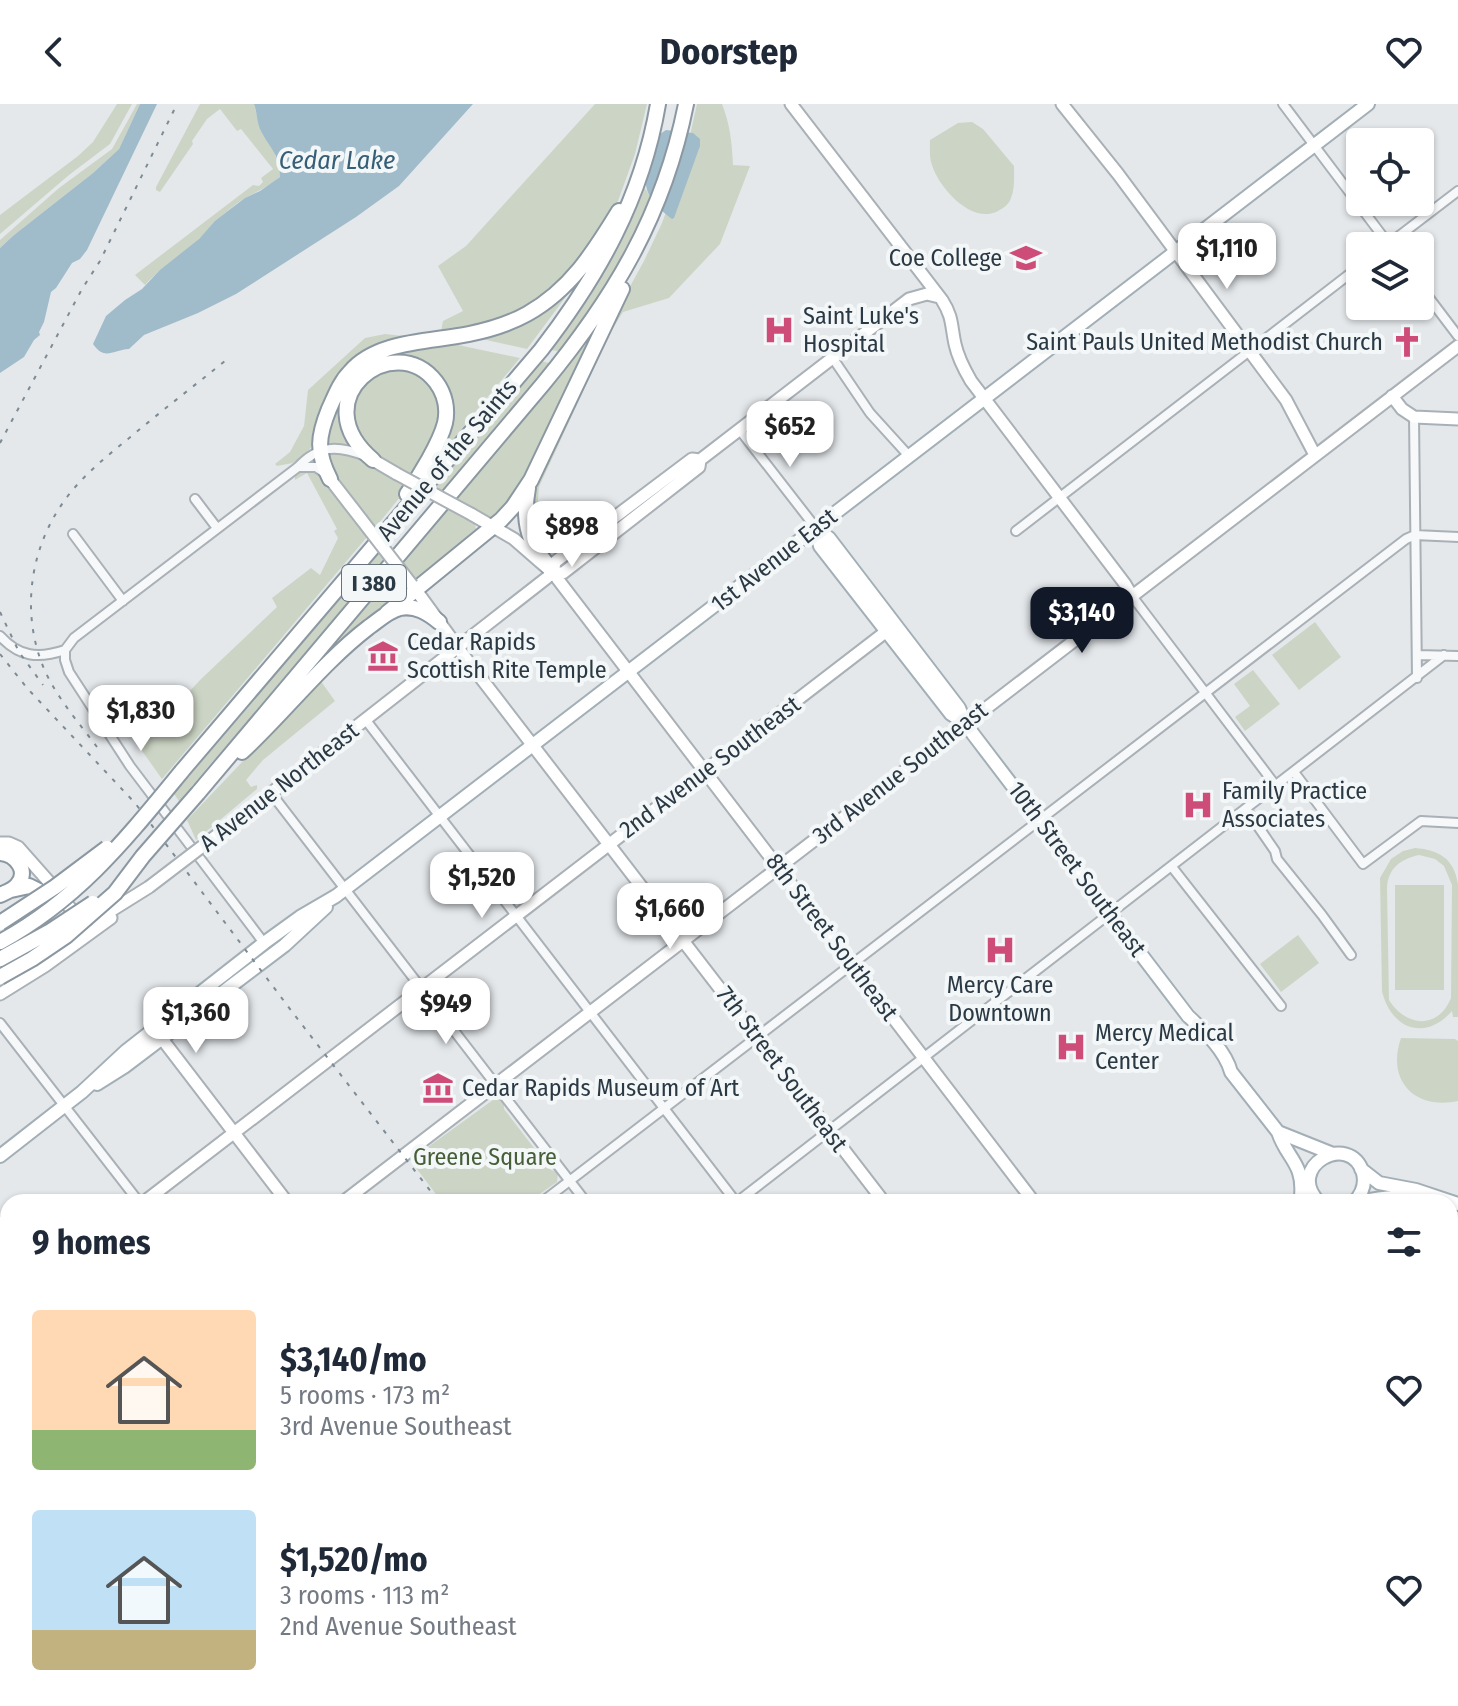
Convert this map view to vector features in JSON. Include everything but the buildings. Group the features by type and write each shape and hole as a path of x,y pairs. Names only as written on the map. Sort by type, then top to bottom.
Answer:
{"highway":[{"name":"Avenue of the Saints","path":"0,942 43,915 107,860 565,319 616,236 637,184 658,104"},
{"name":"Avenue of the Saints","path":"202,788 543,384 605,303 648,226 669,171 686,104"},
{"path":"330,479 319,450 321,434 343,380 355,366 374,354 393,348 506,324 537,308 578,274 637,184"},
{"path":"202,788 256,739 347,645 508,514 531,480 608,322 648,226"},
{"path":"351,574 410,491 444,427 445,404 441,391 432,378 418,368 403,363 386,364 368,372 353,388 347,408 347,424 358,445 373,460"},
{"path":"531,480 526,503 529,534 553,573"},
{"path":"387,613 404,607 414,608 423,610 439,622"},
{"name":"I 380","path":"0,959 85,909 143,856 202,788"},
{"path":"0,923 133,830"},
{"path":"0,853 13,856 22,871 20,881 6,892"},
{"path":"0,977 32,959 87,919 126,882 143,856"},
{"path":"6,892 29,886 51,897"}],"main road":[{"path":"791,104 946,307 953,323 961,363 983,399 1132,596"},
{"path":"1062,104 1250,351 1294,413 1315,455"},
{"name":"1st Avenue East","path":"158,1034 264,943 300,917 333,899 1368,104"},
{"path":"909,299 916,282 913,264"},
{"path":"909,299 927,294 939,297"},
{"name":"A Avenue Northeast","path":"0,994 79,943 553,573 563,573 665,495 699,467 700,460 739,429 909,299"},
{"name":"3rd Avenue Southeast","path":"353,1194 1458,346"},
{"path":"1392,396 1402,409 1414,417 1458,419"},
{"name":"8th Street Southeast","path":"373,460 493,526 522,545 553,573 1028,1194"},
{"name":"7th Street Southeast","path":"330,479 878,1194"},
{"name":"10th Street Southeast","path":"816,528 829,538 891,628 959,708 965,723 1188,1016 1222,1054 1231,1072 1310,1174"},
{"name":"2nd Avenue Southeast","path":"153,1194 891,628"},
{"path":"0,843 18,847 75,914 86,919 101,917 149,887"},
{"path":"35,867 51,897 77,930 79,943"},
{"name":"1st Avenue East","path":"0,1156 82,1092 116,1060 285,945 333,899"},
{"path":"158,1034 281,1194"},
{"path":"1280,1136 1350,1157 1379,1183 1428,1194"},
{"name":"10th Street Southeast","path":"1280,1136 1301,1175 1299,1194"},
{"path":"1301,1194 1317,1161 1333,1154"},
{"path":"1360,1194 1364,1185 1361,1169"},
{"path":"1310,1174 1313,1194"}],"street":[{"path":"1283,104 1378,232"},
{"path":"1405,232 1458,191"},
{"path":"1016,531 1346,277"},
{"path":"1434,304 1458,336"},
{"path":"832,357 870,413 909,456"},
{"path":"1414,417 1417,678"},
{"path":"739,429 816,528"},
{"path":"264,943 124,757 69,672 65,650 74,638 310,455 319,450 348,450 373,460"},
{"path":"298,467 316,467 330,479"},
{"path":"195,499 217,528"},
{"path":"73,534 123,601"},
{"path":"553,1194 1406,539 1415,535 1458,537"},
{"path":"1132,596 1276,786"},
{"path":"0,636 19,652 43,655 65,650"},
{"path":"1417,655 1458,656"},
{"path":"746,1194 1444,655"},
{"path":"365,719 730,1194"},
{"path":"1294,772 1363,864 1421,821 1458,823"},
{"path":"271,793 580,1194"},
{"path":"1246,809 1275,851 1277,859 1351,955"},
{"path":"1172,867 1281,1006"},
{"path":"0,1023 136,1194"}],"green space":[{"path":"117,104 132,104 110,144 0,234 0,215 93,142"},
{"path":"137,104 140,104 119,149 0,248 0,240 59,188 112,149"},
{"path":"200,104 254,104 261,131 272,146 280,167 280,177 230,209 145,285 135,275 253,185 259,186 263,182 261,178 273,169 241,129 237,131 220,109 207,119 160,192 156,190"},
{"path":"595,104 647,104 635,154 618,201 571,276 513,317 446,333 441,331 443,321 463,311 438,266 466,246"},
{"path":"697,104 722,104 730,134 733,165 750,166 720,244 669,298 623,312 610,333 539,487 537,512 540,540 552,556 546,554 535,538 531,492 662,223 683,166"},
{"path":"972,122 983,129 1014,166 1014,187 1008,204 988,214 968,209 958,202 942,184 930,159 930,140 958,123"},
{"path":"645,188 650,197 612,277 559,351 550,350 604,272"},
{"path":"573,287 527,349 473,337"},
{"path":"601,324 521,492 495,521 455,500 553,385"},
{"path":"385,334 422,338 396,343 324,413 313,445 304,456 293,463 277,466 275,464 290,452 304,426 308,390 365,338"},
{"path":"444,342 520,358 421,478 449,404 410,362 353,383 354,446 327,445 326,434 348,379 390,353"},
{"path":"541,361 549,363 441,492 434,488"},
{"path":"384,368 414,370 435,387 443,417 414,477 365,448 352,426 357,389"},
{"path":"328,454 354,455 409,486 375,528 332,473"},
{"path":"307,469 329,484 367,537 162,779 140,748 127,722 137,737 179,703 277,607 272,598 311,568 320,575 338,538 334,531 337,529 307,473 295,480 295,475"},
{"path":"449,508 474,522 477,532 416,580 402,563"},
{"path":"379,552 384,560 179,801 174,794"},
{"path":"394,572 407,590 302,681"},
{"path":"1315,622 1341,657 1299,690 1272,655"},
{"path":"1253,670 1280,704 1245,731 1235,717 1250,706 1234,684"},
{"path":"320,680 335,701 263,760 246,780 251,787 257,785 257,789 196,840 187,820"},
{"path":"1415,848 1444,857 1453,868 1458,884 1458,1017 1453,1017 1452,1011 1442,1021 1420,1028 1410,1027 1393,1015 1382,991 1380,878 1391,859","holes":["1419,855 1435,859 1444,866 1452,885 1451,998 1438,1016 1422,1021 1404,1016 1389,1000 1387,888 1390,875 1401,862"]},
{"path":"1395,885 1444,885 1444,990 1395,990"},
{"path":"1298,935 1319,963 1281,992 1260,964"},
{"path":"1401,1038 1458,1041 1458,1101 1429,1101 1408,1089 1398,1067 1397,1053"},
{"name":"Greene Square","path":"497,1097 551,1170 558,1172 557,1182 540,1194 436,1194 410,1160"}],"water":[{"path":"140,104 157,104 87,250 72,263 51,292 40,335 24,357 0,373 0,248 119,149"},
{"name":"Cedar Lake","path":"254,104 473,104 399,186 356,217 236,294 144,335 129,349 101,352 93,344 106,316 142,289 215,221 280,177 278,162 260,129"},
{"path":"666,130 693,133 700,139 672,219 652,199 646,181 657,136"}],"railway":[{"path":"0,443 100,261 177,104"},
{"path":"97,747 56,691 37,648 31,602 38,555 57,512 85,476 225,361"},
{"path":"0,612 19,652 43,685"},
{"path":"0,654 27,688 135,803 433,1194"}],"place":[{"name":"Coe College","path":"1026,258"},
{"name":"Saint Luke's Hospital","path":"779,330"},
{"name":"Saint Pauls United Methodist Church","path":"1407,342"},
{"name":"Cedar Rapids Scottish Rite Temple","path":"383,656"},
{"name":"Family Practice Associates","path":"1198,805"},
{"name":"Mercy Care Downtown","path":"1000,950"},
{"name":"Mercy Medical Center","path":"1071,1047"},
{"name":"Cedar Rapids Museum of Art","path":"438,1088"}]}
